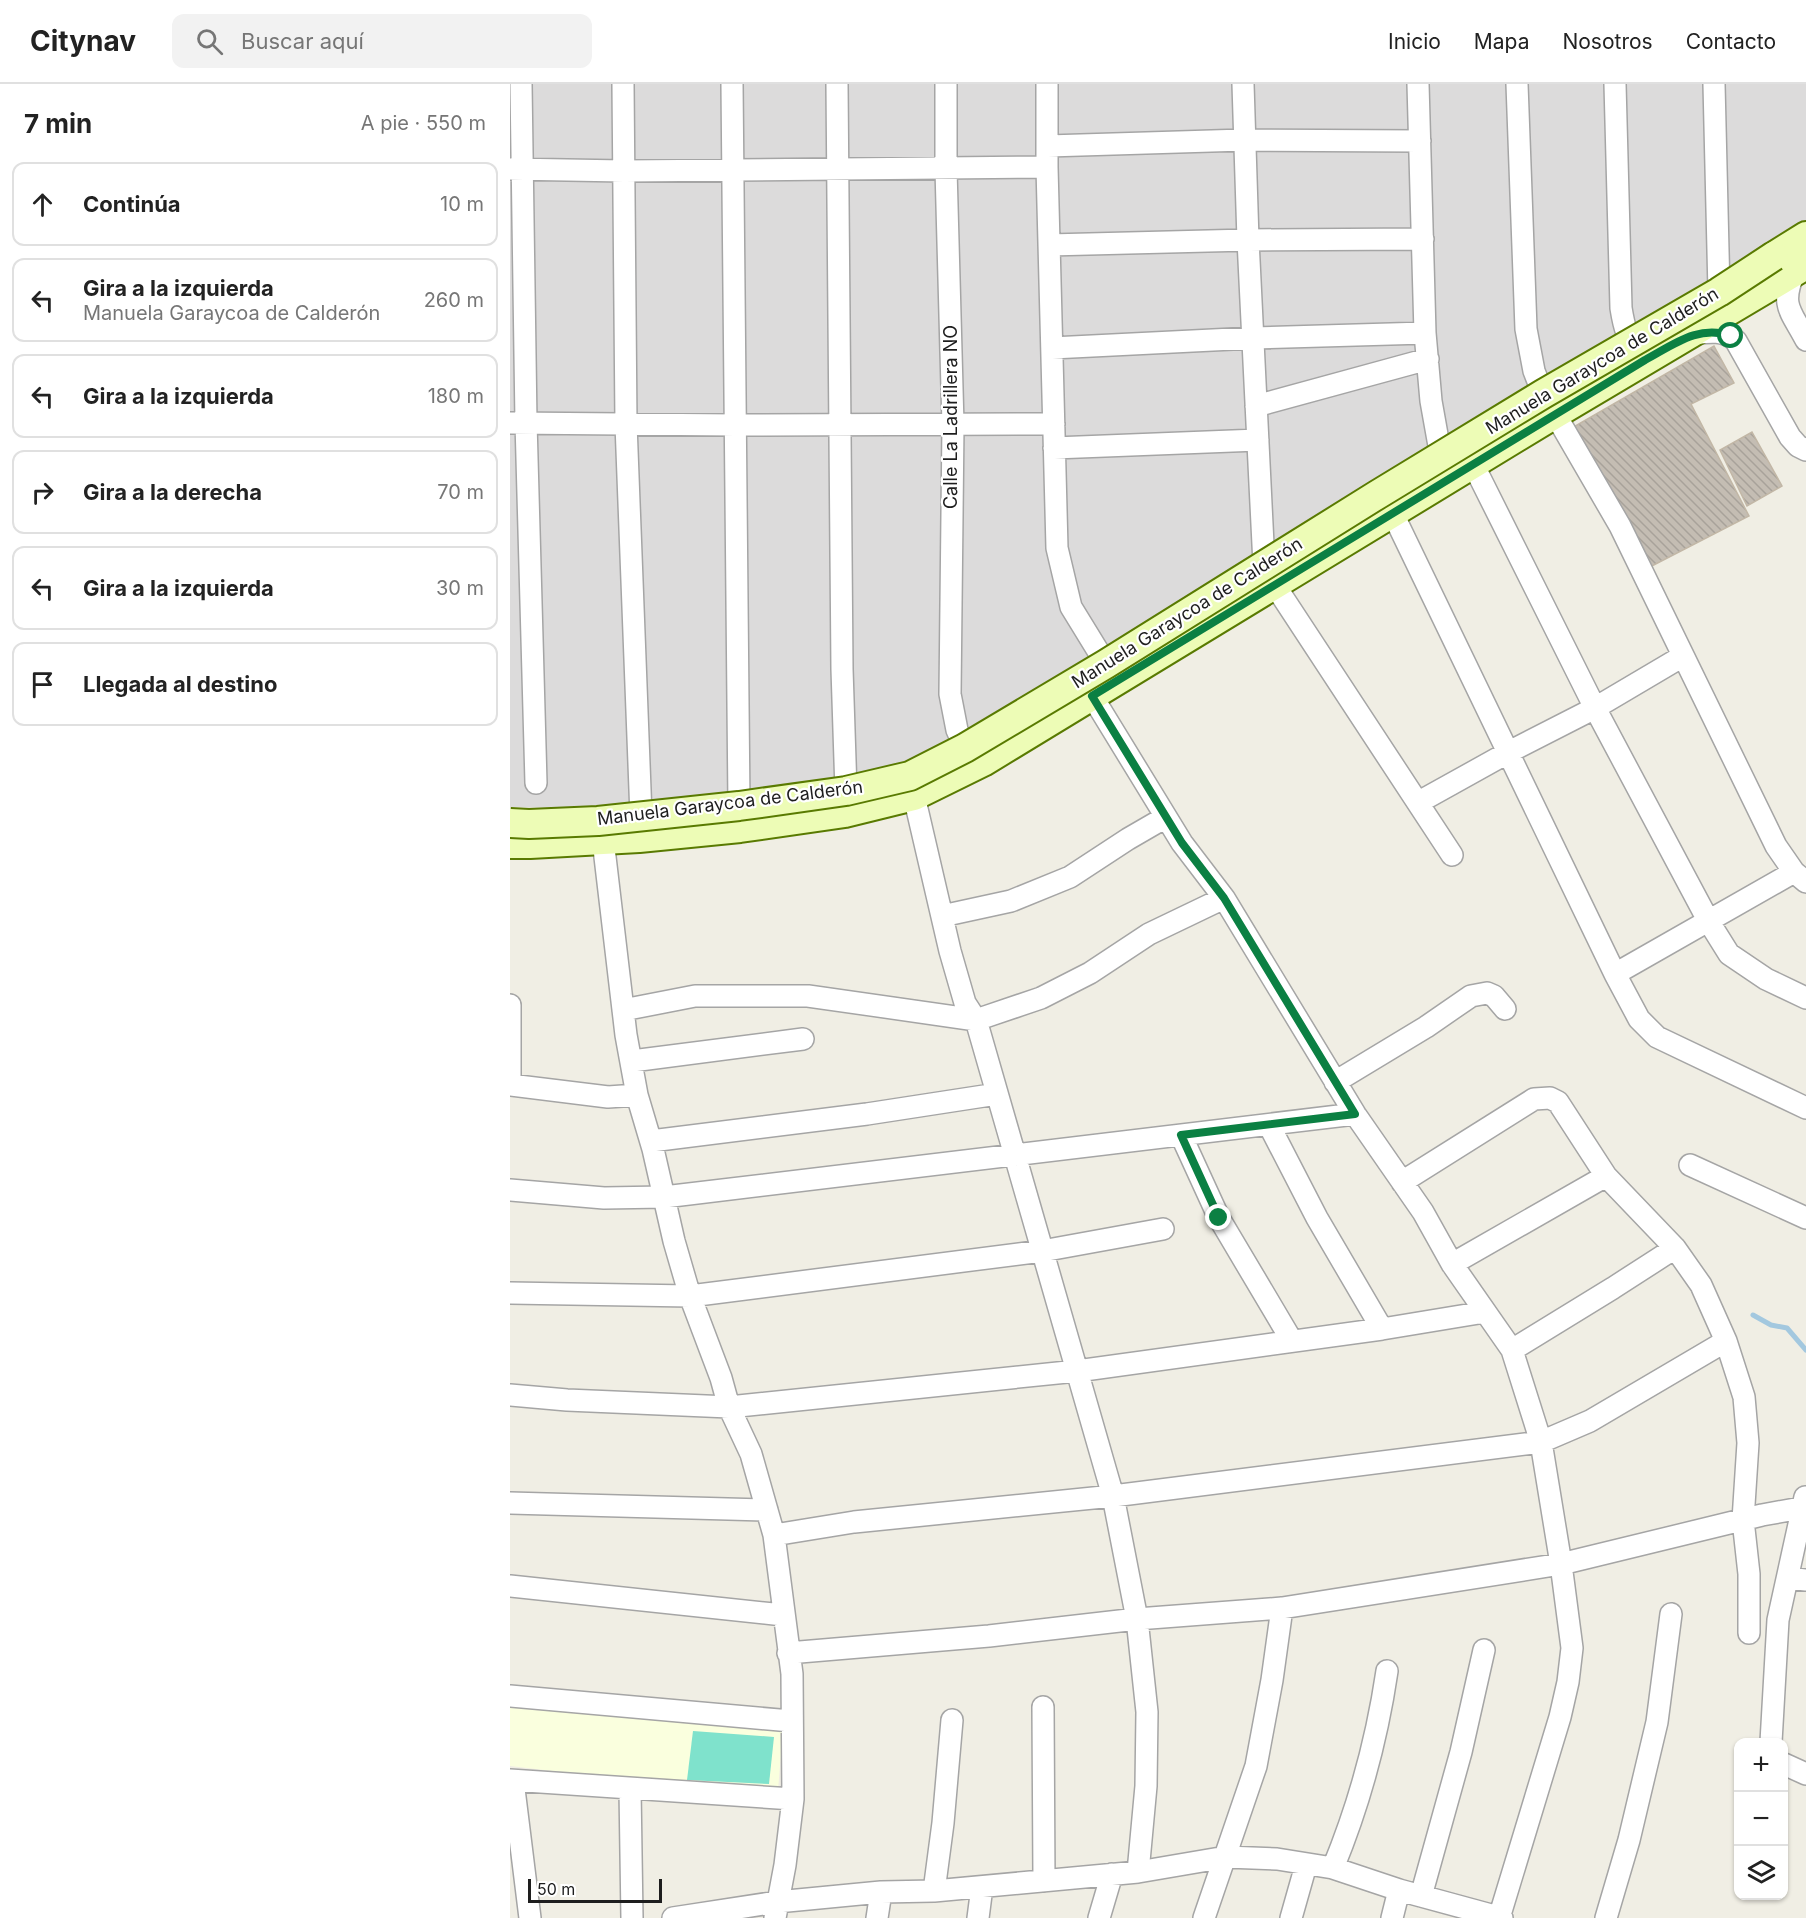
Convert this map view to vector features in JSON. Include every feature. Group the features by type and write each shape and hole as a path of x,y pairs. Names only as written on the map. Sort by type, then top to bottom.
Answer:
{"street":[{"path":"521,84 516,169 518,423 536,783"},
{"path":"624,84 626,424 641,816"},
{"path":"732,84 739,806"},
{"path":"837,84 842,669 846,791"},
{"name":"Calle La Ladrillera NO","path":"946,84 953,425 950,694 957,730 965,748"},
{"path":"1047,84 1047,168 1057,548 1071,606 1106,664"},
{"path":"1243,84 1256,406 1269,574 1452,855"},
{"path":"1418,84 1425,333 1431,401 1441,457"},
{"path":"1517,84 1526,329 1534,370 1549,404 1620,526 1776,846 1800,877 1708,922 1615,974"},
{"path":"1615,84 1621,308 1624,332 1638,352"},
{"path":"1714,84 1719,292"},
{"path":"1048,146 1244,140 1420,141"},
{"path":"516,169 624,171 1047,168"},
{"name":"Manuela Garaycoa de Calderón","path":"1638,352 1692,334 1791,265 1806,236"},
{"path":"1049,245 1248,240 1424,239"},
{"path":"1791,265 1786,300 1806,340"},
{"name":"Manuela Garaycoa de Calderón","path":"510,844 603,840 740,828 845,813 914,796 983,762 1092,696 1441,457 1549,404 1638,352 1719,292 1791,265"},
{"path":"1692,334 1711,331 1731,336 1736,341 1790,437 1798,446 1806,450"},
{"path":"1052,348 1253,338 1425,333"},
{"path":"1256,406 1428,359"},
{"name":"Manuela Garaycoa de Calderón","path":"510,823 598,821 739,806 846,791 910,776 965,748 1106,664 1269,574 1392,512 1473,464 1549,404"},
{"path":"518,423 1054,424"},
{"path":"1054,448 1258,440"},
{"path":"1473,464 1595,708 1708,922 1729,954 1766,980 1806,998"},
{"path":"1392,512 1615,974 1639,1018 1657,1037 1806,1108"},
{"path":"1419,802 1595,708 1683,656"},
{"path":"673,1918 776,1910 881,1892 934,1891 1138,1872 1226,1857 1277,1859 1333,1868 1399,1890 1500,1918 1560,1718 1568,1682 1572,1648 1541,1443 1512,1350 1452,1264 1423,1212 1355,1114 1224,898 1182,843 1092,696"},
{"path":"914,796 950,951 997,1094 1113,1496 1137,1619 1147,1712 1146,1786 1138,1872"},
{"path":"942,916 1011,901 1070,877 1166,817"},
{"path":"603,840 622,1006 637,1095 651,1141 674,1241 690,1296 721,1378 729,1407 751,1454 774,1534 792,1674 793,1799 785,1865 776,1910"},
{"path":"622,1006 695,996 808,996 971,1011 1041,998 1090,973 1149,934 1224,898"},
{"path":"1335,1082 1426,1027 1471,996 1487,993 1494,996 1505,1009"},
{"path":"510,1005 510,1085 608,1097 637,1095"},
{"path":"632,1061 803,1039"},
{"path":"651,1141 867,1114 997,1094"},
{"path":"1402,1182 1534,1099 1550,1098 1558,1102 1606,1176 1675,1248 1701,1285 1726,1341 1744,1398 1753,1518 1749,1574 1749,1633"},
{"path":"510,1190 604,1198 664,1197 1355,1114"},
{"path":"1269,1125 1317,1218 1382,1329"},
{"path":"1181,1135 1219,1218 1292,1341"},
{"path":"1690,1164 1806,1218"},
{"path":"1452,1264 1606,1176"},
{"path":"510,1293 690,1296 1042,1251 1163,1229"},
{"path":"1512,1350 1675,1248"},
{"path":"510,1395 567,1400 729,1407 1077,1371 1382,1329 1485,1312"},
{"path":"774,1534 854,1522 1113,1496 1541,1443 1590,1421 1726,1341"},
{"path":"510,1503 767,1510"},
{"path":"788,1653 989,1636 1137,1619 1282,1608 1561,1564 1801,1505 1797,1579 1778,1620 1771,1738"},
{"path":"510,1586 783,1615"},
{"path":"1204,1918 1256,1766 1272,1680 1282,1608"},
{"path":"1606,1918 1629,1840 1657,1722 1671,1614"},
{"path":"1421,1896 1461,1752 1484,1650"},
{"path":"1333,1868 1356,1808 1381,1713 1387,1671"},
{"path":"510,1696 791,1721"},
{"path":"1043,1707 1044,1881"},
{"path":"934,1891 952,1720"},
{"path":"1788,1766 1806,1774"},
{"path":"530,1918 512,1780 793,1799"},
{"path":"630,1789 632,1918"},
{"path":"1291,1918 1306,1865"},
{"path":"1099,1918 1112,1874"},
{"path":"978,1918 982,1887"},
{"path":"1392,1918 1399,1890"},
{"path":"878,1918 881,1892"}],"shaded area":[{"path":"510,84 1806,84 1806,237 926,755 854,778 622,809 510,807"},
{"path":"510,1703 783,1730 778,1790 647,1782 510,1766"},
{"path":"693,1731 774,1737 769,1784 687,1780"}],"building":[{"path":"1714,346 1734,383 1691,404 1749,516 1648,568 1570,429"},
{"path":"1752,432 1782,486 1747,506 1720,450"}],"waterway":[{"path":"1753,1315 1771,1325 1787,1328 1806,1350"}],"route":[{"path":"1219,1218 1181,1135 1355,1114 1224,898 1182,843 1092,696 1645,360 1692,334 1711,331 1731,336"}]}
